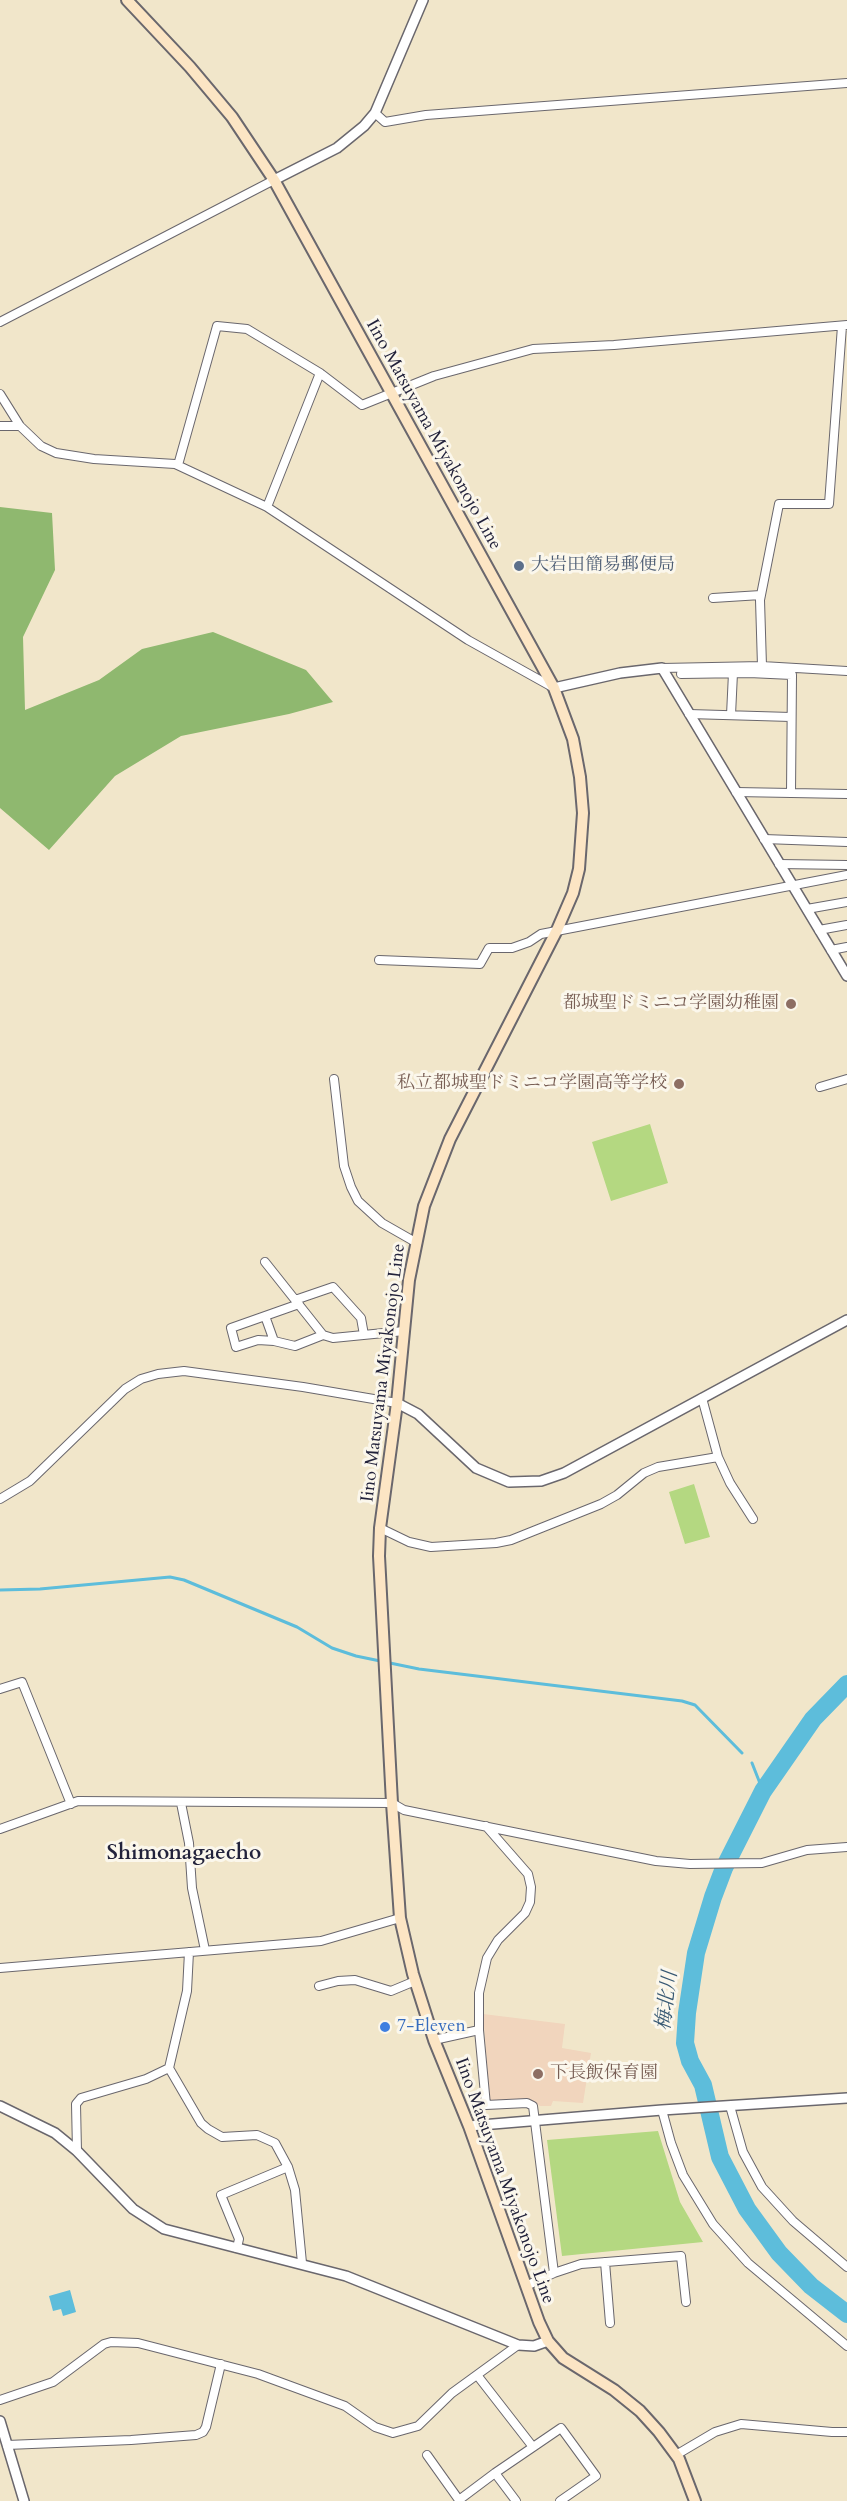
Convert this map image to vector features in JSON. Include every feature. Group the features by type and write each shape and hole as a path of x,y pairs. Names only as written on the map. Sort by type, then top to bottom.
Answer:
{"main road":[{"name":"Iino Matsuyama Miyakonojo Line","path":"127,0 190,67 232,117 274,180 554,688 573,739 580,777 583,813 579,869 573,893 557,930 450,1140 424,1206 409,1280 397,1403 380,1528 392,1803 400,1918 415,1981 434,2040 469,2127 538,2322 548,2341 563,2358 614,2390 640,2412 676,2455 685,2471 695,2501"}],"street":[{"path":"0,322 337,148 358,132 375,113 423,0"},
{"path":"375,113 385,122 426,115 847,83"},
{"path":"178,465 217,326 247,329 320,373 362,405 391,392 480,362 533,349 614,345 845,326 829,504 779,504 761,595 762,666"},
{"path":"267,507 320,373"},
{"path":"0,394 20,426 41,446 56,453 178,465 267,507 468,640 554,688 620,673 662,668 762,666 847,671"},
{"path":"0,426 20,426"},
{"path":"713,598 761,595"},
{"path":"662,668 846,974"},
{"path":"731,715 733,673"},
{"path":"681,675 733,673 792,675 791,793"},
{"path":"689,714 791,717"},
{"path":"736,792 847,794"},
{"path":"764,839 847,842"},
{"path":"779,864 847,865"},
{"path":"379,960 480,964 489,948 512,948 529,942 541,934 557,930 847,875"},
{"path":"807,909 847,902"},
{"path":"819,930 847,925"},
{"path":"831,950 847,947"},
{"path":"334,1079 344,1166 358,1201 382,1224 417,1243"},
{"path":"820,1087 847,1079"},
{"path":"265,1262 323,1335 333,1338 404,1331"},
{"path":"323,1335 295,1346 258,1340 236,1347 231,1328 333,1287 361,1318 364,1335"},
{"path":"265,1316 274,1341"},
{"path":"0,1499 30,1481 125,1389 141,1379 158,1374 184,1371 303,1387 397,1403 418,1414 476,1468 508,1482 527,1483 553,1478 847,1320"},
{"path":"702,1398 718,1457 730,1483 753,1519"},
{"path":"380,1528 409,1542 431,1547 511,1540 601,1504 617,1496 644,1473 658,1467 718,1457"},
{"path":"0,1689 22,1682 71,1804"},
{"path":"0,1829 78,1801 181,1803 208,1800 250,1803 392,1803 404,1810 656,1861 757,1862 807,1850 847,1847"},
{"path":"181,1803 189,1843 192,1888 205,1950"},
{"path":"486,1826 524,1868 531,1887 530,1902 525,1913 498,1940 487,1958 479,1993 479,2030 486,2105 527,2103 533,2106 554,2273"},
{"path":"0,1968 321,1941 400,1918"},
{"path":"189,1952 187,1991 169,2068 201,2123 208,2129 222,2138 246,2134 266,2137 275,2143 288,2167 295,2190 302,2263"},
{"path":"319,1986 338,1981 355,1980 391,1991 415,1981"},
{"path":"434,2040 479,2030"},
{"path":"77,2151 76,2104 81,2098 146,2079 169,2068"},
{"path":"469,2127 662,2110 847,2098"},
{"path":"0,2106 56,2133 77,2151 133,2209 148,2220 184,2235 302,2263 391,2292 518,2345 534,2346 548,2341"},
{"path":"729,2106 743,2152 762,2187 793,2221 847,2267"},
{"path":"662,2110 671,2144 683,2175 713,2224 748,2263 847,2346"},
{"path":"237,2248 239,2239 221,2195 288,2167"},
{"path":"526,2286 581,2264 681,2256 686,2302"},
{"path":"605,2262 610,2323"},
{"path":"0,2400 53,2382 104,2344 138,2343 258,2374 345,2406 375,2427 393,2433 418,2426 452,2393 518,2345"},
{"path":"7,2445 196,2435 203,2432 206,2427 221,2364"},
{"path":"477,2375 533,2447"},
{"path":"0,2421 24,2501"},
{"path":"676,2455 715,2432 741,2424 847,2432"},
{"path":"428,2455 459,2500 561,2428 596,2476 561,2501"},
{"path":"495,2473 516,2501"}],"shaded area":[{"name":"下長飯保育園","path":"483,2014 565,2024 562,2048 591,2053 583,2103 553,2101 551,2106 540,2106 531,2100 492,2102"}],"green space":[{"path":"0,507 52,513 55,570 23,637 25,710 99,680 142,649 213,632 306,670 333,702 289,714 181,736 115,776 49,850 0,808"},
{"path":"650,1124 668,1183 611,1201 592,1142"},
{"path":"694,1484 710,1537 685,1544 669,1492"},
{"path":"658,2131 680,2202 703,2242 562,2256 547,2140"}],"water":[{"path":"70,2290 76,2312 63,2316 61,2309 53,2311 49,2296"}],"waterway":[{"path":"0,1590 40,1589 170,1577 184,1580 297,1627 332,1648 356,1656 419,1669 682,1701 695,1705 742,1753"},
{"name":"梅北川","path":"847,1684 813,1719 763,1791 724,1868 696,1953 685,2043 690,2061 703,2085 720,2157 747,2209 779,2253 811,2286 847,2314"},
{"path":"752,1763 763,1791"}],"place":[{"name":"大岩田簡易郵便局","path":"519,566"},
{"name":"都城聖ドミニコ学園幼稚園","path":"791,1004"},
{"name":"私立都城聖ドミニコ学園高等学校","path":"679,1084"},
{"name":"7-Eleven","path":"385,2027"},
{"name":"下長飯保育園","path":"538,2074"}],"district":[{"name":"Shimonagaecho","path":"184,1854"}]}
